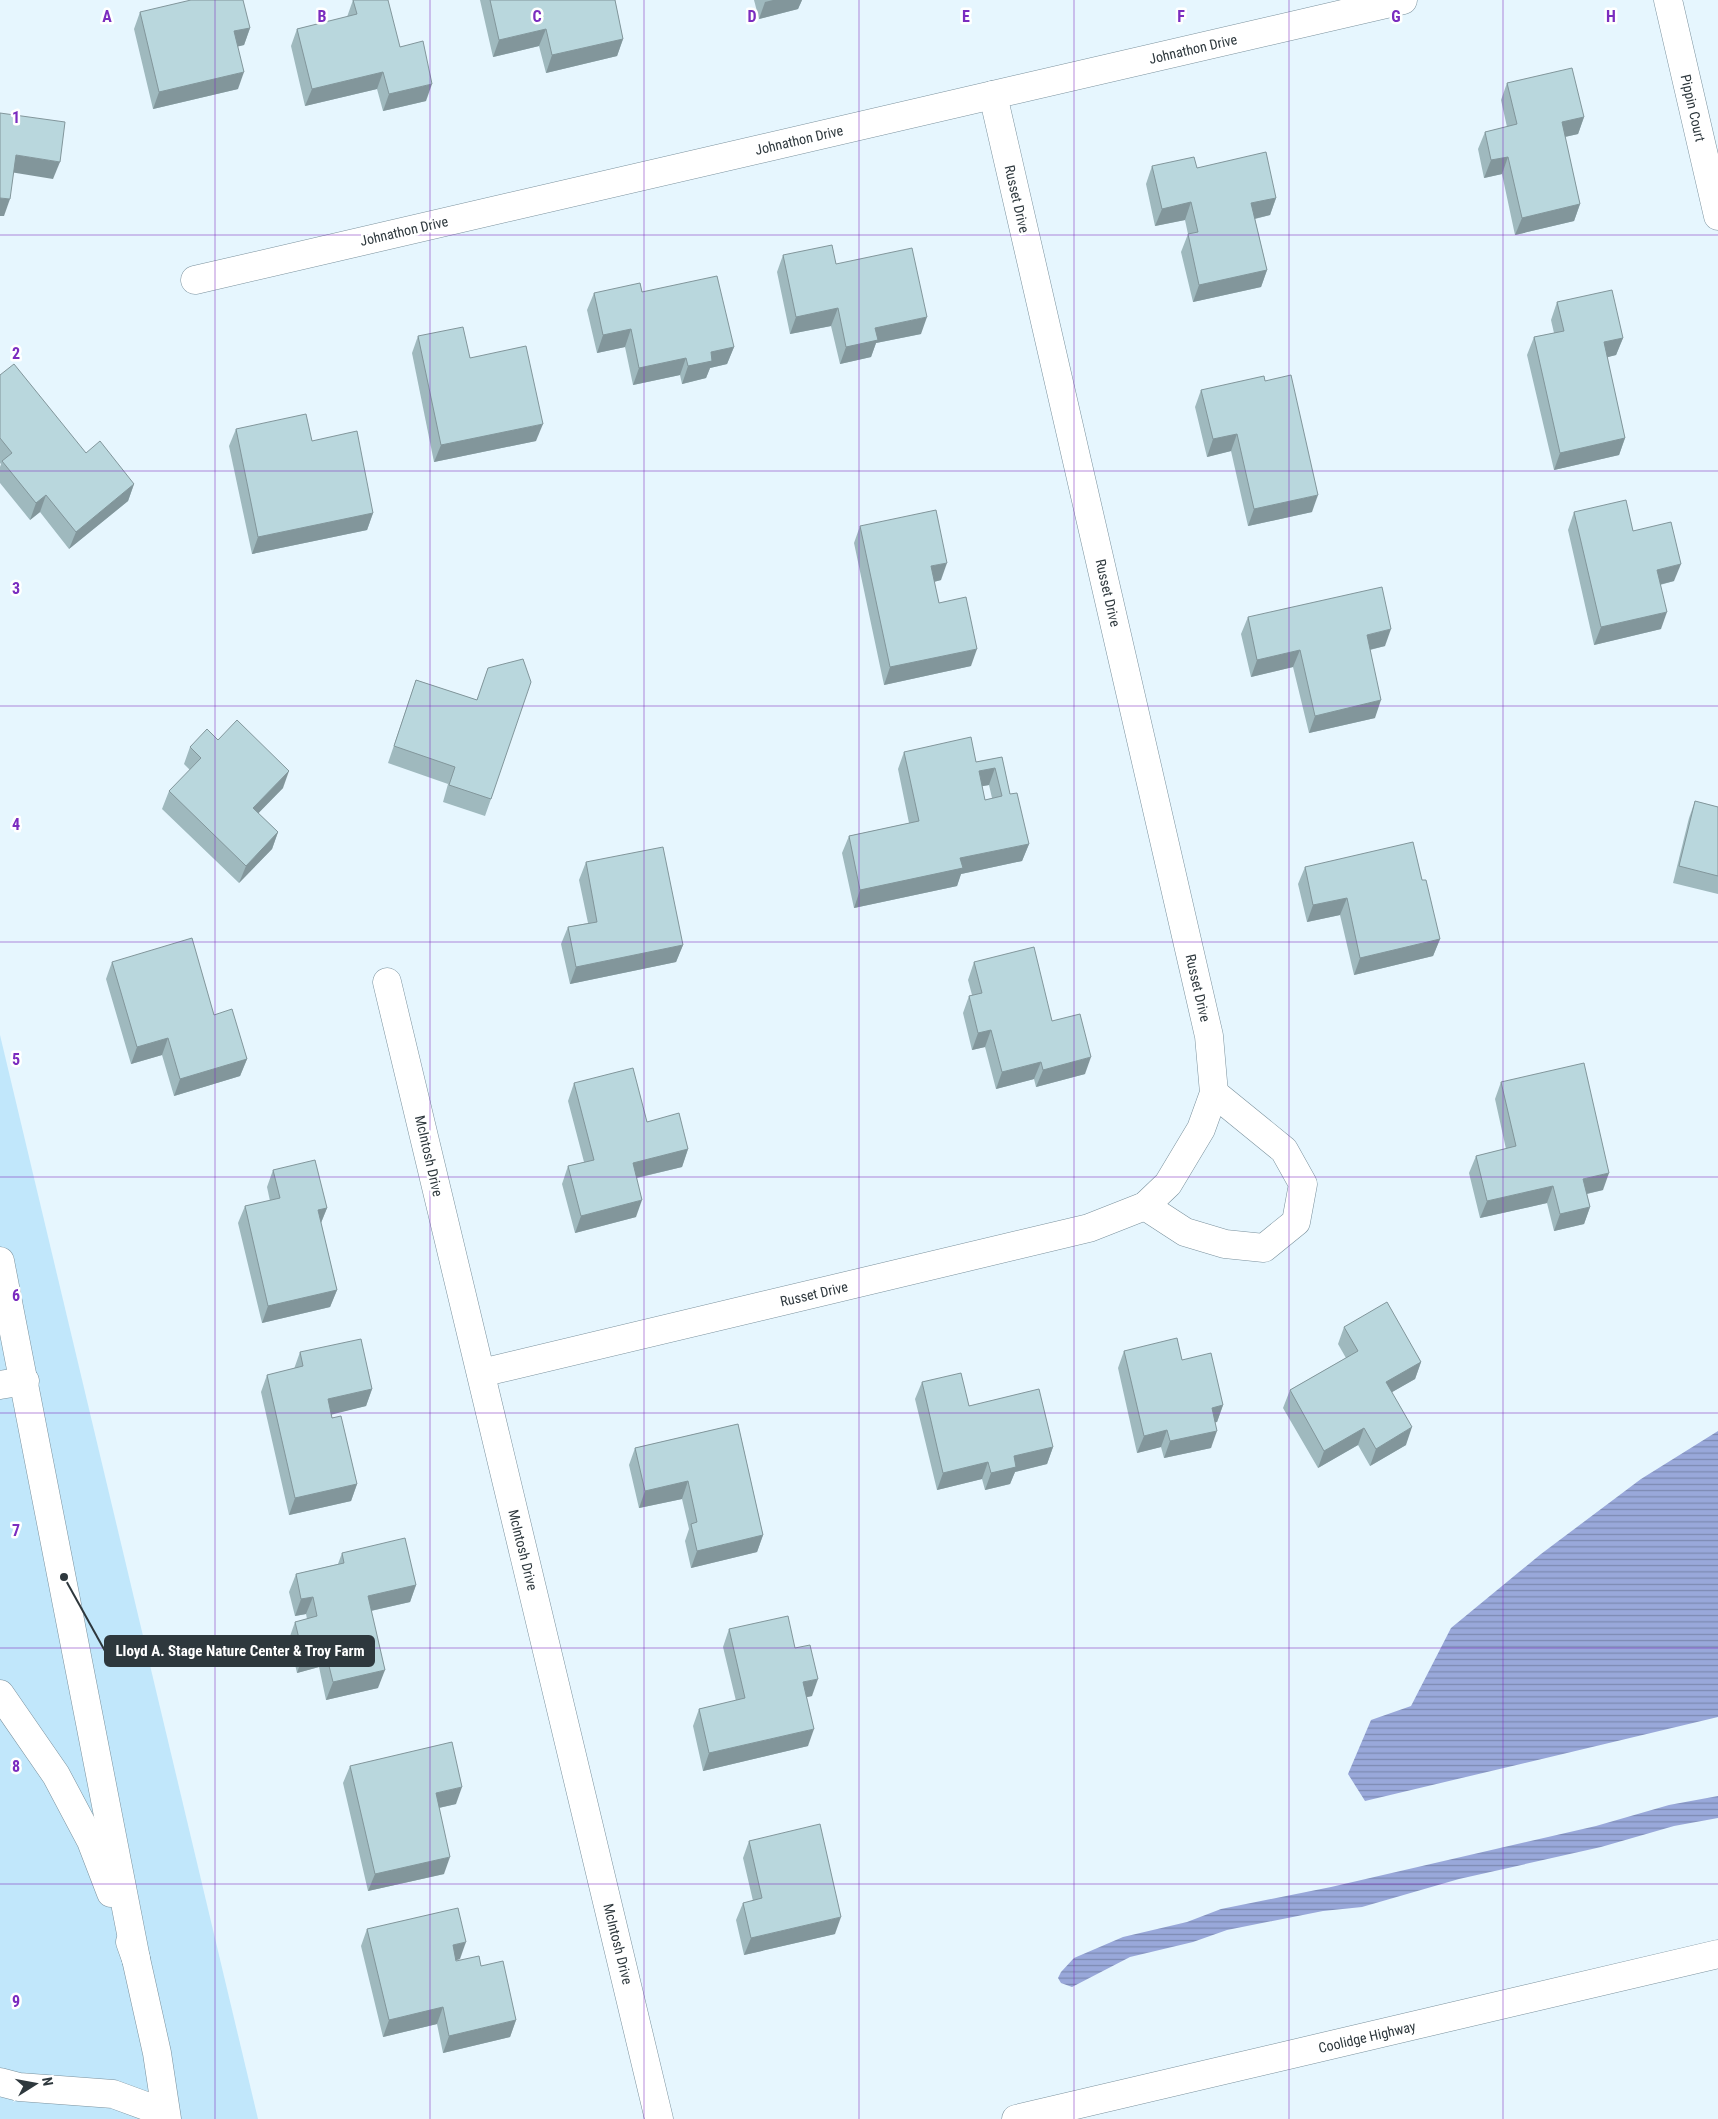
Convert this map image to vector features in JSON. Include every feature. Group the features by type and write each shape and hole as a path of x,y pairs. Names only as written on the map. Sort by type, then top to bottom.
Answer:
{"street":[{"name":"Johnathon Drive","path":"195,280 1402,0"},
{"name":"Pippin Court","path":"1668,0 1718,216"},
{"name":"Russet Drive","path":"481,1373 1089,1228 1145,1206 1168,1184 1201,1129 1214,1093 1207,1026 993,95"},
{"name":"McIntosh Drive","path":"387,982 660,2119"},
{"path":"1145,1206 1185,1232 1225,1244 1264,1248 1296,1222 1303,1184 1284,1150 1214,1093"},
{"path":"0,1261 12,1383 157,2053 166,2116"},
{"path":"0,1694 56,1775 91,1841 136,1959"},
{"name":"Coolidge Highway","path":"1016,2119 1718,1954"},
{"path":"9,2085 113,2094 166,2116"}],"shaded area":[{"path":"0,1035 258,2119 0,2119"}],"water":[{"path":"1718,1431 1718,1717 1365,1801 1348,1774 1371,1720 1411,1706 1451,1628 1541,1554 1641,1479"},
{"path":"1718,1796 1718,1818 1674,1826 1601,1847 1459,1879 1362,1907 1323,1911 1227,1930 1193,1942 1130,1957 1072,1987 1061,1983 1058,1978 1074,1958 1123,1937 1187,1922 1221,1909 1331,1887 1596,1826 1669,1805"}],"building":[{"path":"191,0 243,0 250,28 234,31 244,72 159,92 140,12"},
{"path":"353,0 388,0 400,47 423,41 432,84 389,94 383,72 312,89 297,29 357,14"},
{"path":"490,0 615,0 623,39 552,55 546,29 499,40"},
{"path":"1572,68 1584,117 1562,122 1580,204 1522,218 1508,157 1491,160 1485,132 1517,124 1507,83"},
{"path":"0,113 65,122 60,162 16,155 10,199 0,198"},
{"path":"1266,152 1276,198 1251,203 1267,270 1199,285 1188,234 1198,232 1191,202 1162,209 1152,166 1194,157 1197,168"},
{"path":"832,245 836,264 912,248 927,317 875,328 878,340 846,347 838,308 796,317 783,255"},
{"path":"717,276 734,347 711,352 712,361 688,366 686,358 639,368 631,329 603,335 594,293 640,283 642,292"},
{"path":"1612,290 1623,338 1604,342 1625,438 1560,453 1534,337 1564,331 1557,302"},
{"path":"463,327 470,358 526,346 543,424 441,445 418,336"},
{"path":"14,364 86,453 100,441 134,484 76,532 46,495 36,503 2,461 12,453 0,438 0,375"},
{"path":"1291,375 1318,495 1254,509 1237,434 1213,439 1201,390 1264,376 1265,381"},
{"path":"306,414 312,441 357,431 373,513 258,537 236,429"},
{"path":"1626,500 1633,531 1671,522 1681,564 1657,570 1667,612 1601,627 1574,512"},
{"path":"936,510 947,563 931,566 939,603 966,597 977,649 890,667 860,526"},
{"path":"1382,587 1391,629 1367,635 1381,700 1315,716 1300,650 1257,660 1248,617"},
{"path":"523,659 531,682 491,799 449,785 455,767 394,746 416,680 477,700 488,668"},
{"path":"237,720 289,771 253,808 278,832 246,866 169,791 201,758 190,747 207,729 218,740"},
{"path":"971,737 976,762 1002,757 1010,794 1017,793 1029,844 960,858 963,868 860,890 849,836 919,821 904,752","holes":["995,768 1002,796 985,800 979,771"]},
{"path":"1695,801 1718,807 1718,876 1679,866"},
{"path":"1413,842 1422,880 1426,880 1440,939 1360,958 1347,898 1313,905 1305,867"},
{"path":"663,847 683,945 576,967 568,927 597,922 586,862"},
{"path":"192,938 214,1015 232,1009 247,1059 180,1079 168,1038 137,1047 112,962"},
{"path":"1034,947 1052,1021 1080,1014 1091,1057 1043,1070 1041,1062 1002,1072 991,1030 978,1033 969,996 982,993 974,962"},
{"path":"1584,1063 1609,1173 1583,1179 1590,1207 1560,1214 1553,1186 1487,1201 1476,1156 1516,1146 1501,1082"},
{"path":"633,1068 647,1122 679,1113 688,1149 633,1163 642,1200 581,1216 568,1166 594,1160 574,1083"},
{"path":"315,1160 327,1208 318,1210 337,1290 268,1306 245,1206 280,1198 273,1170"},
{"path":"1387,1302 1421,1362 1386,1382 1412,1427 1376,1449 1364,1428 1324,1451 1290,1390 1358,1351 1344,1327"},
{"path":"1177,1338 1182,1360 1211,1353 1223,1405 1212,1408 1217,1431 1170,1441 1167,1430 1144,1436 1124,1351"},
{"path":"361,1339 372,1389 328,1399 332,1418 341,1416 357,1484 295,1498 267,1375 303,1366 300,1352"},
{"path":"961,1373 969,1406 1039,1389 1053,1447 1014,1456 1016,1467 991,1473 988,1462 943,1473 922,1382"},
{"path":"738,1424 763,1535 697,1551 691,1524 697,1522 688,1481 645,1491 635,1448"},
{"path":"405,1538 416,1585 368,1596 385,1670 333,1682 325,1650 303,1655 295,1622 317,1616 313,1597 301,1599 296,1574 344,1563 342,1553"},
{"path":"788,1616 795,1648 810,1645 818,1679 803,1682 814,1729 709,1753 699,1709 745,1698 729,1629"},
{"path":"452,1742 462,1787 436,1793 450,1857 375,1874 350,1766"},
{"path":"820,1824 841,1917 751,1938 743,1903 762,1898 749,1841"},
{"path":"458,1908 466,1942 453,1945 456,1961 479,1956 481,1966 503,1961 516,2020 449,2036 443,2007 389,2020 367,1929"}],"place":[{"name":"Lloyd A. Stage Nature Center & Troy Farm","path":"64,1577"}]}
